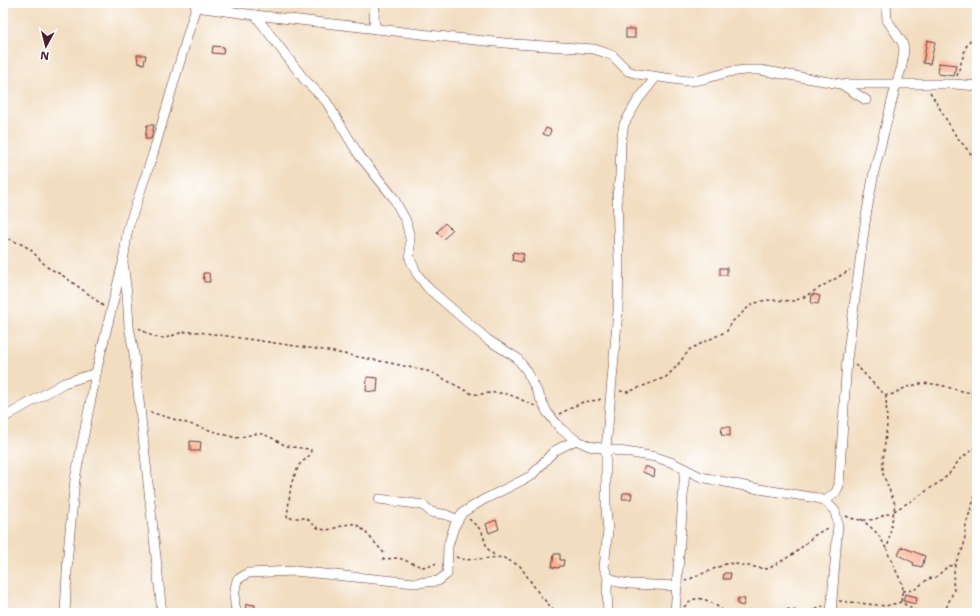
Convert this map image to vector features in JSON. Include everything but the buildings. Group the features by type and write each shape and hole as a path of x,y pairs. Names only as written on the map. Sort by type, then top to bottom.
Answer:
{"street":[{"path":"375,3 374,20 376,29"},
{"path":"825,500 836,492 840,478 847,359 860,263 874,172 902,66 904,48 902,42 887,20 886,3"},
{"path":"65,613 68,553 75,479 96,374 123,262 128,228 153,154 196,5 255,15 376,29 515,44 594,49 606,52 613,56 628,71 656,77 687,81 700,80 729,72 760,70 841,84 954,84 977,86"},
{"path":"255,15 304,79 326,101 359,155 393,197 406,221 410,239 410,259 417,274 428,288 488,340 517,358 527,371 550,415 561,429 576,440 589,446 656,457 673,462 701,478 825,500 835,511 838,524 832,613"},
{"path":"608,613 608,577 604,567 608,531 606,509 606,449 618,311 619,263 617,195 620,176 620,142 624,124 638,100 656,77"},
{"path":"841,84 866,100"},
{"path":"123,262 162,613"},
{"path":"3,418 64,383 96,374"},
{"path":"237,613 235,608 235,590 237,580 248,573 294,571 415,583 438,581 447,574 448,546 454,527 460,517 483,500 532,476 554,451 576,440"},
{"path":"678,611 677,585 685,469"},
{"path":"379,499 423,505 431,512 460,517"},
{"path":"608,577 618,582 630,584 677,585"}],"path":[{"path":"954,84 966,47 977,29"},
{"path":"922,84 931,93 956,136 977,161"},
{"path":"3,237 30,249 47,267 62,274 84,290 110,313"},
{"path":"129,326 136,327 161,338 168,338 178,333 199,332 323,350 395,364 431,372 472,394 480,395 500,393 512,396 550,415 583,402 599,400 608,390 618,389 628,392 666,377 676,368 690,349 727,331 733,321 752,304 766,300 794,302 860,263"},
{"path":"847,359 861,369 886,395 887,425 883,474 894,500 894,511 887,551"},
{"path":"886,395 890,395 907,387 930,383 966,393 977,393"},
{"path":"140,413 149,412 236,438 263,434 286,446 311,450 310,455 299,465 291,484 287,518 306,518 318,528 323,530 342,527 349,524 358,525 385,554"},
{"path":"894,511 941,481 949,474 960,459 977,447"},
{"path":"944,613 954,590 953,582 955,564 964,546 966,524 977,490"},
{"path":"835,511 849,518 862,519 873,519 886,514 893,514"},
{"path":"460,517 478,527 482,532 487,548 496,557"},
{"path":"862,519 881,537 903,586 900,602"},
{"path":"677,585 728,563 768,569 797,551 802,545 832,525"},
{"path":"382,559 399,558 422,567 430,566 448,558 456,557 466,560 496,557 506,559 522,568 534,587 555,613"},
{"path":"903,591 914,590 928,579 936,577 947,567 955,564"},
{"path":"678,611 693,600 701,599 717,606 726,613"},
{"path":"776,613 787,609 807,613 832,601 886,606 900,602 920,613"}]}
